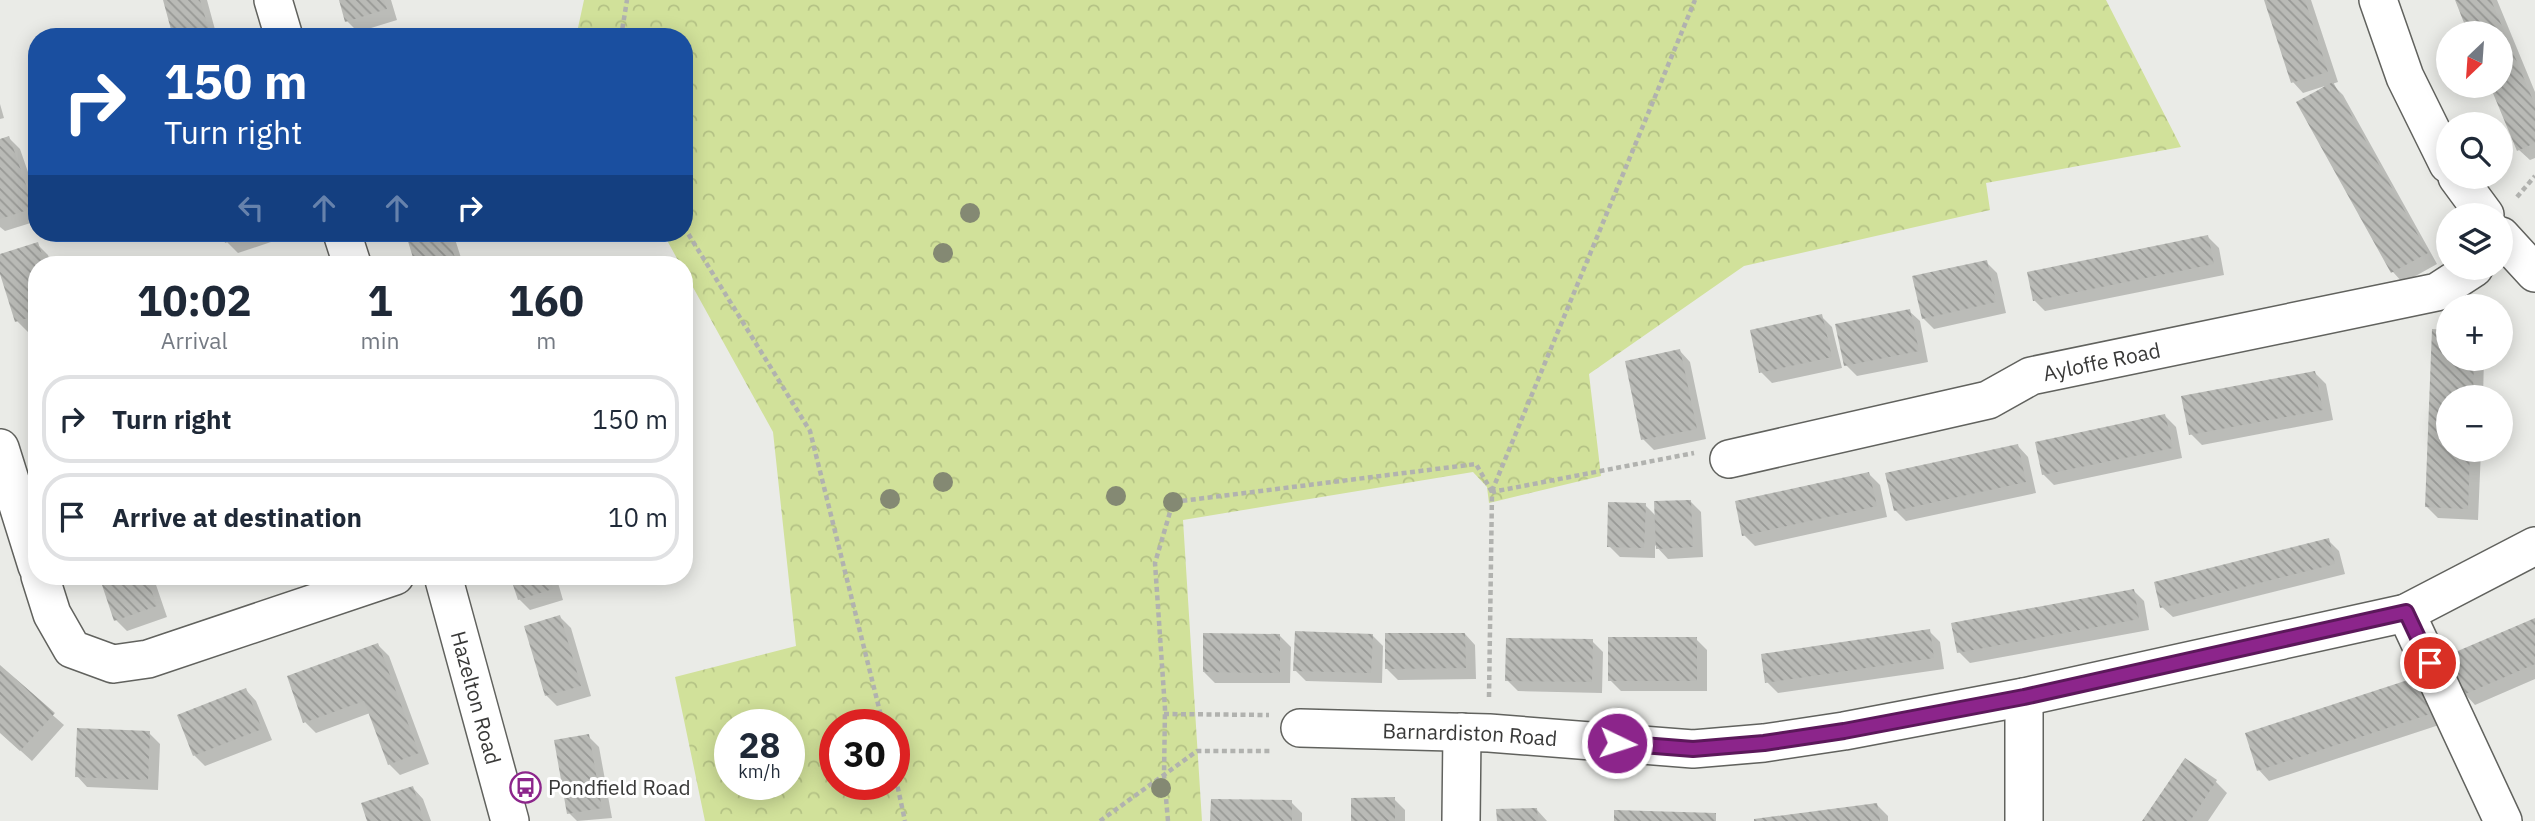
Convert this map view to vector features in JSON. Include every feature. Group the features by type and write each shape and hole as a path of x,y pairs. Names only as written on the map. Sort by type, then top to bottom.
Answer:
{"street":[{"path":"272,0 281,28"},
{"path":"2378,0 2405,77 2436,140"},
{"path":"2513,253 2535,273"},
{"name":"Ayloffe Road","path":"1729,459 1988,400 2031,376 2437,292 2456,280"},
{"path":"0,449 28,538"},
{"name":"Barnardiston Road","path":"1300,728 1475,733 1693,749 1764,743 1844,731 2024,697 2406,612 2535,546"},
{"path":"43,585 52,614 72,649 113,664 148,659 368,585"},
{"name":"Hazelton Road","path":"445,585 510,821"},
{"path":"2406,612 2503,821"},
{"path":"2024,697 2024,821"},
{"path":"1461,821 1475,733"}],"path":[{"path":"622,28 627,0"},
{"path":"1475,733 1492,492 1695,0"},
{"path":"693,242 810,431 879,709"},
{"path":"1492,492 1725,447 1729,459"},
{"path":"1168,821 1155,563 1173,502 1476,464 1492,492"},
{"path":"1100,821 1198,751 1301,750 1300,715 1164,714"},
{"path":"900,800 905,821"}],"green space":[{"path":"584,0 2106,0 2181,147 1986,183 1990,210 1744,266 1589,374 1601,476 1489,503 1487,487 1473,472 1183,520 1202,821 705,821 675,677 796,646 773,432 693,287 693,256 676,256 668,242 693,242 693,28 578,28"}],"building":[{"path":"163,0 200,0 208,28 171,28"},
{"path":"339,0 384,0 387,9 345,22"},
{"path":"2264,0 2305,0 2328,72 2291,83"},
{"path":"2455,0 2491,0 2500,21 2463,21"},
{"path":"2513,52 2535,105 2535,143 2517,151 2513,141 2513,112 2501,112 2495,98 2513,98"},
{"path":"2333,82 2428,253 2391,273 2296,102"},
{"path":"9,136 28,191 28,210 0,219 0,139"},
{"path":"2208,235 2214,264 2033,301 2027,272"},
{"path":"38,242 42,256 28,256 28,318 15,322 0,274 0,254"},
{"path":"408,242 450,242 454,256 413,256"},
{"path":"1987,260 1996,302 1922,319 1912,276"},
{"path":"1910,309 1919,351 1844,366 1835,324"},
{"path":"1822,314 1832,357 1759,373 1750,330"},
{"path":"2432,329 2436,329 2436,371 2474,371 2473,385 2436,385 2436,462 2470,462 2468,509 2425,507"},
{"path":"1680,349 1697,429 1641,440 1625,361"},
{"path":"2315,371 2323,410 2189,435 2181,396"},
{"path":"2165,414 2173,448 2042,475 2035,442"},
{"path":"2018,444 2026,482 1894,511 1885,473"},
{"path":"1869,472 1877,506 1742,536 1735,501"},
{"path":"1691,500 1693,547 1656,549 1654,501"},
{"path":"1608,502 1646,503 1644,548 1607,547"},
{"path":"2329,538 2335,564 2160,608 2154,582"},
{"path":"102,585 149,585 157,606 114,621"},
{"path":"513,585 552,585 553,589 518,600"},
{"path":"2134,589 2139,619 1957,653 1951,623"},
{"path":"560,615 581,686 545,696 524,626"},
{"path":"2535,618 2535,664 2463,695 2446,656"},
{"path":"1930,629 1934,658 1765,683 1761,654"},
{"path":"1295,631 1373,634 1371,673 1293,671"},
{"path":"1203,633 1280,634 1280,673 1203,672"},
{"path":"1385,633 1465,633 1466,668 1385,669"},
{"path":"1608,637 1697,637 1697,681 1608,681"},
{"path":"1506,638 1593,639 1592,682 1505,681"},
{"path":"378,643 419,753 388,765 364,701 303,723 287,676"},
{"path":"0,665 55,713 20,751 0,733"},
{"path":"2417,677 2430,714 2257,771 2245,733"},
{"path":"246,688 262,729 193,756 177,715"},
{"path":"77,728 150,731 148,780 75,777"},
{"path":"589,734 602,808 567,814 554,740"},
{"path":"2185,758 2217,780 2190,821 2142,821"},
{"path":"413,786 424,821 367,821 361,803"},
{"path":"1395,797 1395,821 1351,821 1351,798"},
{"path":"1211,799 1292,800 1292,821 1210,821"},
{"path":"1877,803 1880,821 1754,821 1754,819"},
{"path":"1537,808 1538,821 1497,821 1496,809"},
{"path":"1614,810 1716,813 1716,821 1614,821"}],"place":[{"name":"Pondfield Road","path":"525,787"}],"route":[{"path":"1617,743 1693,749 1764,743 1844,731 2024,697 2406,612 2430,663"}]}
